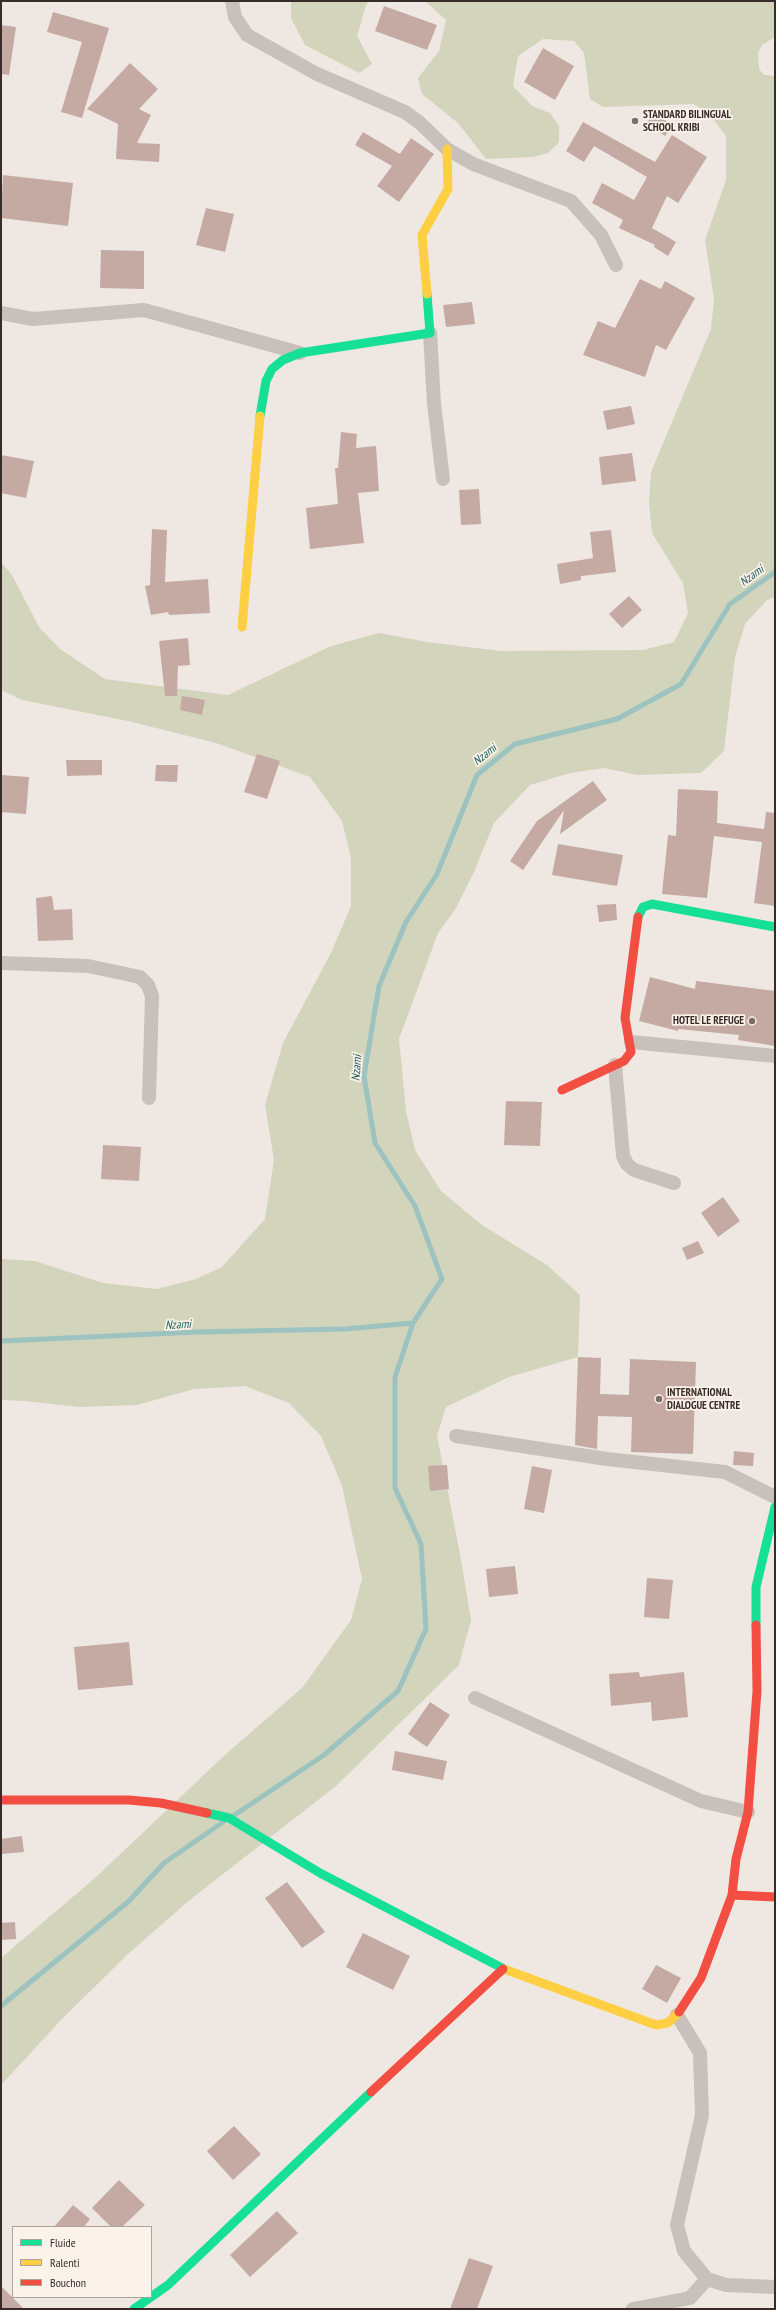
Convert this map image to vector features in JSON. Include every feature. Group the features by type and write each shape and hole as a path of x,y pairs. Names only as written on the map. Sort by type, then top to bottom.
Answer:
{"street":[{"path":"232,1 235,17 247,36 317,74 405,112 420,123 447,149 472,164 571,201 601,235 616,265"},
{"path":"443,479 434,404 422,234 448,189 447,149"},
{"path":"1,313 33,318 144,310 300,353"},
{"path":"242,627 260,406 266,381 272,369 283,360 300,353 430,333"},
{"path":"562,1090 615,1065 629,1057 632,1052 625,1018 639,913 643,908 652,904 775,927"},
{"path":"1,963 88,966 140,977 148,985 152,996 149,1098"},
{"path":"631,1042 775,1056"},
{"path":"615,1065 623,1156 627,1164 634,1170 674,1183"},
{"path":"456,1436 607,1458 725,1472 775,1497"},
{"path":"1,1800 129,1800 161,1803 229,1818 320,1873 503,1969 656,2025 668,2023 677,2016 701,1978 732,1895 736,1859 748,1812 757,1692 756,1587 775,1506"},
{"path":"475,1698 701,1802 748,1812"},
{"path":"732,1895 775,1897"},
{"path":"152,2296 168,2285 245,2214 321,2139 503,1969"},
{"path":"677,2016 700,2053 702,2115 677,2225 684,2251 706,2279 726,2285 775,2287"},
{"path":"634,2309 690,2298 706,2279"},
{"path":"134,2309 150,2298"}],"green space":[{"path":"291,1 370,1 366,5 357,36 372,64 359,73 305,45 291,18"},
{"path":"425,1 775,1 775,37 762,45 758,53 759,69 764,75 775,76 775,597 767,600 745,624 735,657 724,751 701,773 637,775 604,768 570,773 530,785 494,823 474,872 456,908 438,933 399,1039 406,1111 415,1150 441,1191 482,1225 547,1265 580,1295 578,1357 509,1377 446,1407 437,1436 471,1620 459,1665 336,1786 191,1899 128,1954 61,2020 1,2085 1,1958 95,1878 227,1753 302,1688 351,1620 362,1579 342,1486 321,1436 289,1403 245,1386 194,1389 137,1405 79,1407 1,1400 1,1259 35,1261 103,1283 157,1289 196,1279 222,1267 265,1219 274,1160 265,1105 283,1043 331,953 351,906 351,858 342,821 310,777 216,743 128,721 22,700 1,690 1,562 12,575 39,627 60,649 105,679 228,695 331,646 379,633 427,642 500,651 643,650 674,642 688,613 683,583 652,533 649,503 651,472 711,329 714,299 705,240 726,180 726,136 707,111 693,104 603,107 590,99 584,53 574,41 543,39 518,56 513,86 532,106 550,113 559,126 559,142 548,153 533,157 486,159 458,123 422,94 418,78 439,51 446,20"}],"building":[{"path":"384,6 437,25 427,50 375,31"},
{"path":"53,12 109,28 82,118 61,112 82,42 47,32"},
{"path":"1,25 16,27 9,75 1,74"},
{"path":"543,48 574,66 555,100 524,82"},
{"path":"130,63 158,89 139,109 151,115 137,143 160,144 159,162 116,159 118,124 87,109"},
{"path":"654,112 673,126 665,136 647,123"},
{"path":"583,122 655,162 672,135 707,157 678,203 667,196 652,228 676,242 668,256 654,247 655,245 619,228 623,220 592,203 602,183 634,200 647,177 594,146 584,162 566,151"},
{"path":"363,132 400,154 411,138 434,154 399,202 377,186 392,166 355,145"},
{"path":"3,175 73,183 68,226 1,218"},
{"path":"206,208 234,214 225,252 196,245"},
{"path":"101,250 144,251 144,289 100,288"},
{"path":"640,279 661,289 665,281 695,298 666,350 656,345 645,377 583,355 598,321 615,328"},
{"path":"472,302 475,324 446,327 443,305"},
{"path":"631,406 635,424 607,430 603,411"},
{"path":"341,432 357,434 356,448 376,446 379,491 358,493 364,543 310,549 306,508 338,504 335,468 338,468"},
{"path":"632,453 636,481 602,485 599,457"},
{"path":"1,455 34,461 26,498 1,493"},
{"path":"479,489 481,524 461,525 459,490"},
{"path":"152,529 167,530 165,582 208,579 210,613 169,615 168,612 151,615 145,586 150,585"},
{"path":"611,530 616,572 581,576 581,580 560,584 557,564 593,558 590,532"},
{"path":"629,596 642,610 622,628 609,614"},
{"path":"188,638 190,665 178,666 177,696 165,696 159,641"},
{"path":"182,696 205,700 202,715 180,710"},
{"path":"257,754 280,761 267,799 244,792"},
{"path":"66,760 102,760 102,775 67,776"},
{"path":"156,765 178,765 177,782 155,781"},
{"path":"1,775 29,777 26,814 1,812"},
{"path":"593,781 607,800 560,834 564,810 523,870 510,861 537,821"},
{"path":"678,789 718,791 717,823 764,829 766,812 775,813 775,906 754,903 762,842 714,836 707,898 662,894 668,835 676,836"},
{"path":"558,844 623,855 617,886 552,875"},
{"path":"52,896 54,910 72,909 73,940 38,941 36,898"},
{"path":"616,904 617,920 599,922 597,905"},
{"path":"650,977 695,989 696,981 775,991 775,1046 738,1040 739,1035 678,1029 678,1031 639,1021"},
{"path":"506,1101 542,1102 540,1146 504,1145"},
{"path":"103,1145 141,1147 139,1181 101,1179"},
{"path":"723,1197 740,1221 718,1237 701,1213"},
{"path":"698,1241 704,1253 687,1260 682,1248"},
{"path":"578,1357 601,1358 600,1394 629,1395 630,1359 696,1362 693,1454 631,1452 632,1417 598,1416 597,1449 575,1445"},
{"path":"734,1451 754,1453 753,1466 733,1465"},
{"path":"447,1465 449,1489 430,1491 428,1466"},
{"path":"532,1466 552,1470 544,1513 524,1509"},
{"path":"515,1566 518,1594 489,1597 486,1569"},
{"path":"647,1578 673,1580 669,1619 644,1617"},
{"path":"129,1642 133,1685 78,1690 74,1647"},
{"path":"639,1672 640,1677 684,1672 688,1717 652,1721 651,1702 611,1706 609,1674"},
{"path":"430,1702 450,1715 427,1747 408,1734"},
{"path":"395,1751 447,1761 443,1780 392,1770"},
{"path":"22,1836 24,1852 1,1854 1,1839"},
{"path":"287,1882 325,1932 302,1948 265,1898"},
{"path":"15,1922 16,1939 1,1940 1,1923"},
{"path":"363,1933 410,1956 393,1990 346,1967"},
{"path":"656,1965 681,1978 667,2003 642,1989"},
{"path":"234,2126 261,2154 233,2180 207,2151"},
{"path":"119,2180 145,2205 123,2226 110,2226 92,2208"},
{"path":"73,2205 90,2219 85,2226 55,2226"},
{"path":"277,2211 298,2233 250,2277 230,2255"},
{"path":"469,2258 493,2266 477,2309 450,2309"},
{"path":"1,2286 24,2309 1,2309"}],"waterway":[{"name":"Nzami","path":"1,1341 198,1332 345,1329 413,1323 442,1279 415,1206 375,1143 364,1076 379,986 406,922 437,874 477,775 515,744 617,719 681,684 730,604 775,572"},
{"path":"233,1816 324,1755 398,1691 426,1629 421,1544 395,1488 395,1377 413,1323"},
{"path":"1,2006 128,1902 164,1863 223,1822"}],"traffic: fast":[{"path":"260,416 266,381 272,369 283,360 300,353 430,333 427,294"},
{"path":"638,917 643,907 652,904 775,927"},
{"path":"756,1625 756,1587 775,1507"},
{"path":"207,1813 229,1818 320,1873 504,1969"},
{"path":"152,2296 168,2285 371,2092"},
{"path":"134,2309 150,2298"}],"traffic: slow":[{"path":"427,294 422,235 448,189 447,149"},
{"path":"242,627 260,416"},
{"path":"504,1969 656,2025 668,2023 679,2012"}],"traffic: jam":[{"path":"562,1090 624,1061 631,1052 625,1018 638,917"},
{"path":"732,1895 736,1859 748,1812 757,1691 756,1625"},
{"path":"1,1800 129,1800 161,1803 207,1813"},
{"path":"679,2012 701,1978 732,1895 775,1897"},
{"path":"371,2092 503,1969"}],"place":[{"name":"STANDARD BILINGUAL SCHOOL KRIBI","path":"635,121"},
{"name":"HOTEL LE REFUGE","path":"752,1021"},
{"name":"INTERNATIONAL DIALOGUE CENTRE","path":"659,1399"}]}
